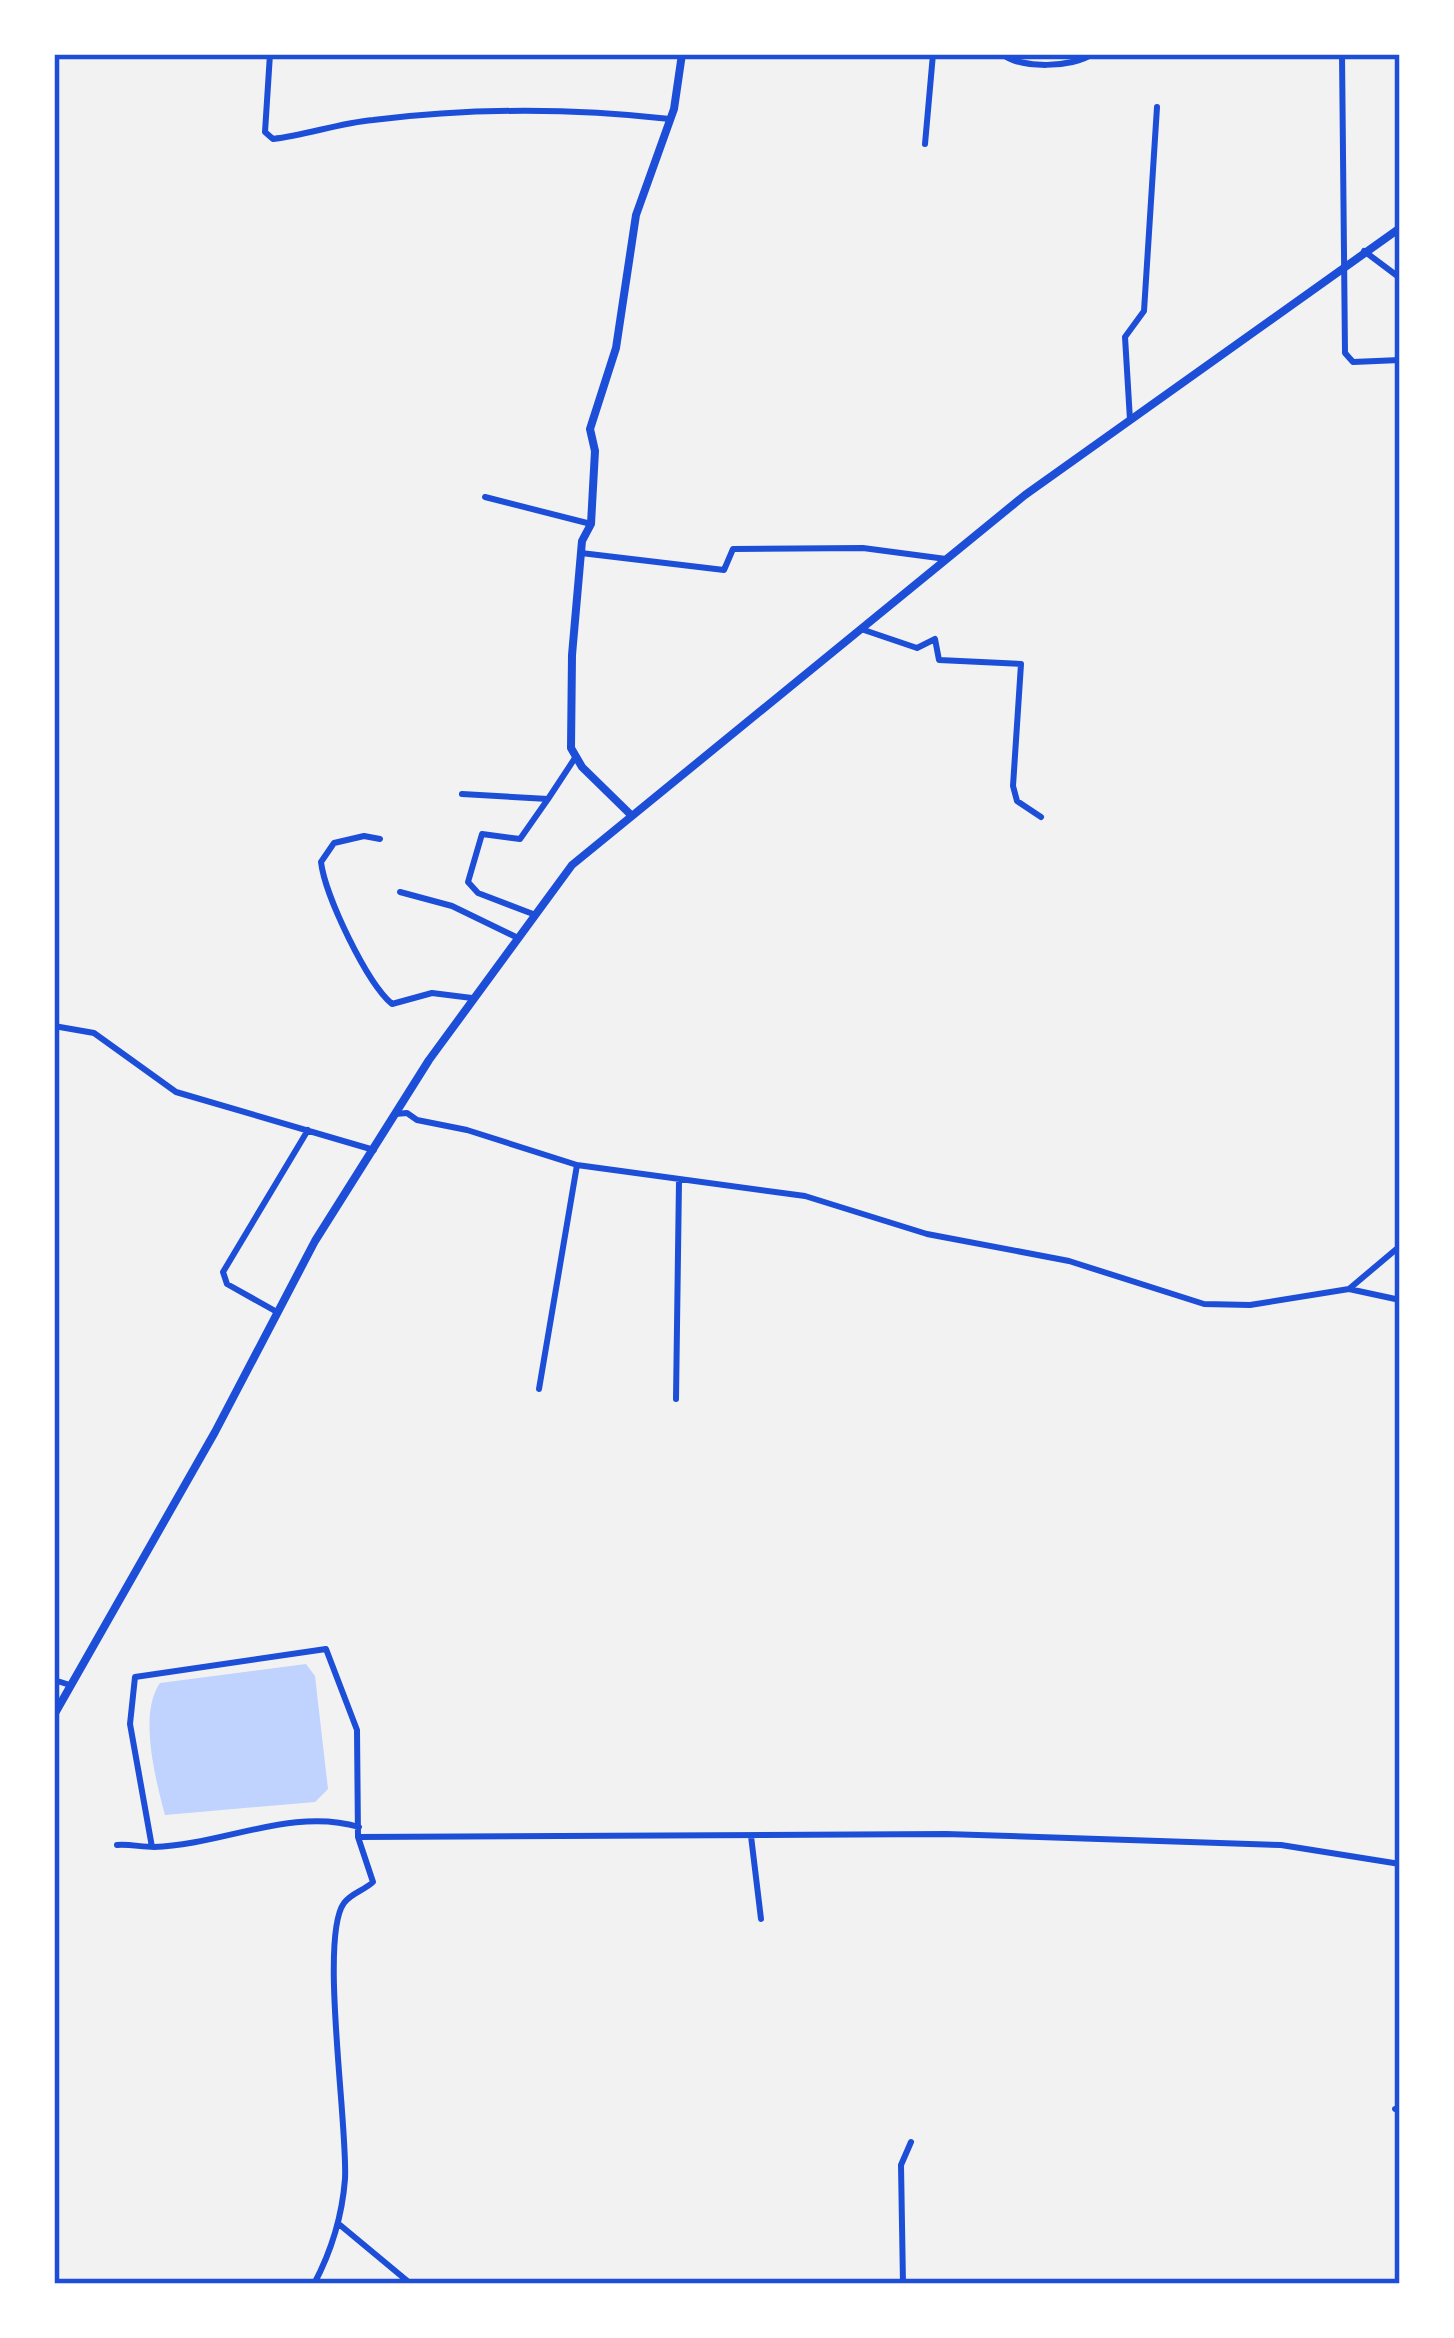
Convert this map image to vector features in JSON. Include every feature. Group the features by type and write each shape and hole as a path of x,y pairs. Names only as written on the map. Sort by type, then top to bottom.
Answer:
{"street":[{"path":"270,54 266,132 273,140 314,136 371,120 564,108 670,119"},
{"path":"630,814 575,758 568,726 581,553 592,524 595,451 590,429 616,348 643,187 670,119 682,54"},
{"path":"925,144 933,54"},
{"path":"1002,54 1016,63 1077,62 1092,54"},
{"path":"1342,54 1341,267 1349,361 1400,360"},
{"path":"1130,420 1125,338 1144,311 1157,107"},
{"path":"54,1715 277,1312 394,1114 472,998 572,865 946,559 1130,420 1400,228"},
{"path":"1364,251 1400,278"},
{"path":"485,497 592,524"},
{"path":"581,553 724,570 729,551 739,549 863,548 946,559"},
{"path":"861,628 917,648 934,639 939,660 1021,664 1013,786 1018,801 1041,817"},
{"path":"533,914 478,893 468,882 479,836 520,839 575,758"},
{"path":"462,794 548,799"},
{"path":"380,839 364,836 334,843 320,862 328,896 369,975 392,1004 432,993 472,998"},
{"path":"400,892 452,906 516,937"},
{"path":"54,1026 94,1033 176,1092 374,1150"},
{"path":"394,1114 406,1113 577,1165 805,1196 927,1234 1057,1258 1217,1306 1349,1289 1400,1300"},
{"path":"277,1312 227,1284 223,1271 309,1129"},
{"path":"539,1389 577,1165"},
{"path":"676,1399 679,1180"},
{"path":"1349,1289 1400,1246"},
{"path":"152,1847 130,1724 135,1677 320,1646 326,1649 357,1730 358,1837 373,1882 344,1902 340,1912 335,1970 345,2173 339,2224 314,2284"},
{"path":"54,1680 73,1686"},
{"path":"117,1845 152,1847 303,1822 338,1820 359,1827"},
{"path":"358,1837 834,1832 1232,1842 1400,1864"},
{"path":"752,1836 761,1919"},
{"path":"903,2284 901,2165 910,2142"},
{"path":"339,2224 411,2284"}],"water":[{"path":"306,1664 315,1676 328,1789 315,1802 165,1815 150,1729 150,1712 160,1683"}]}
